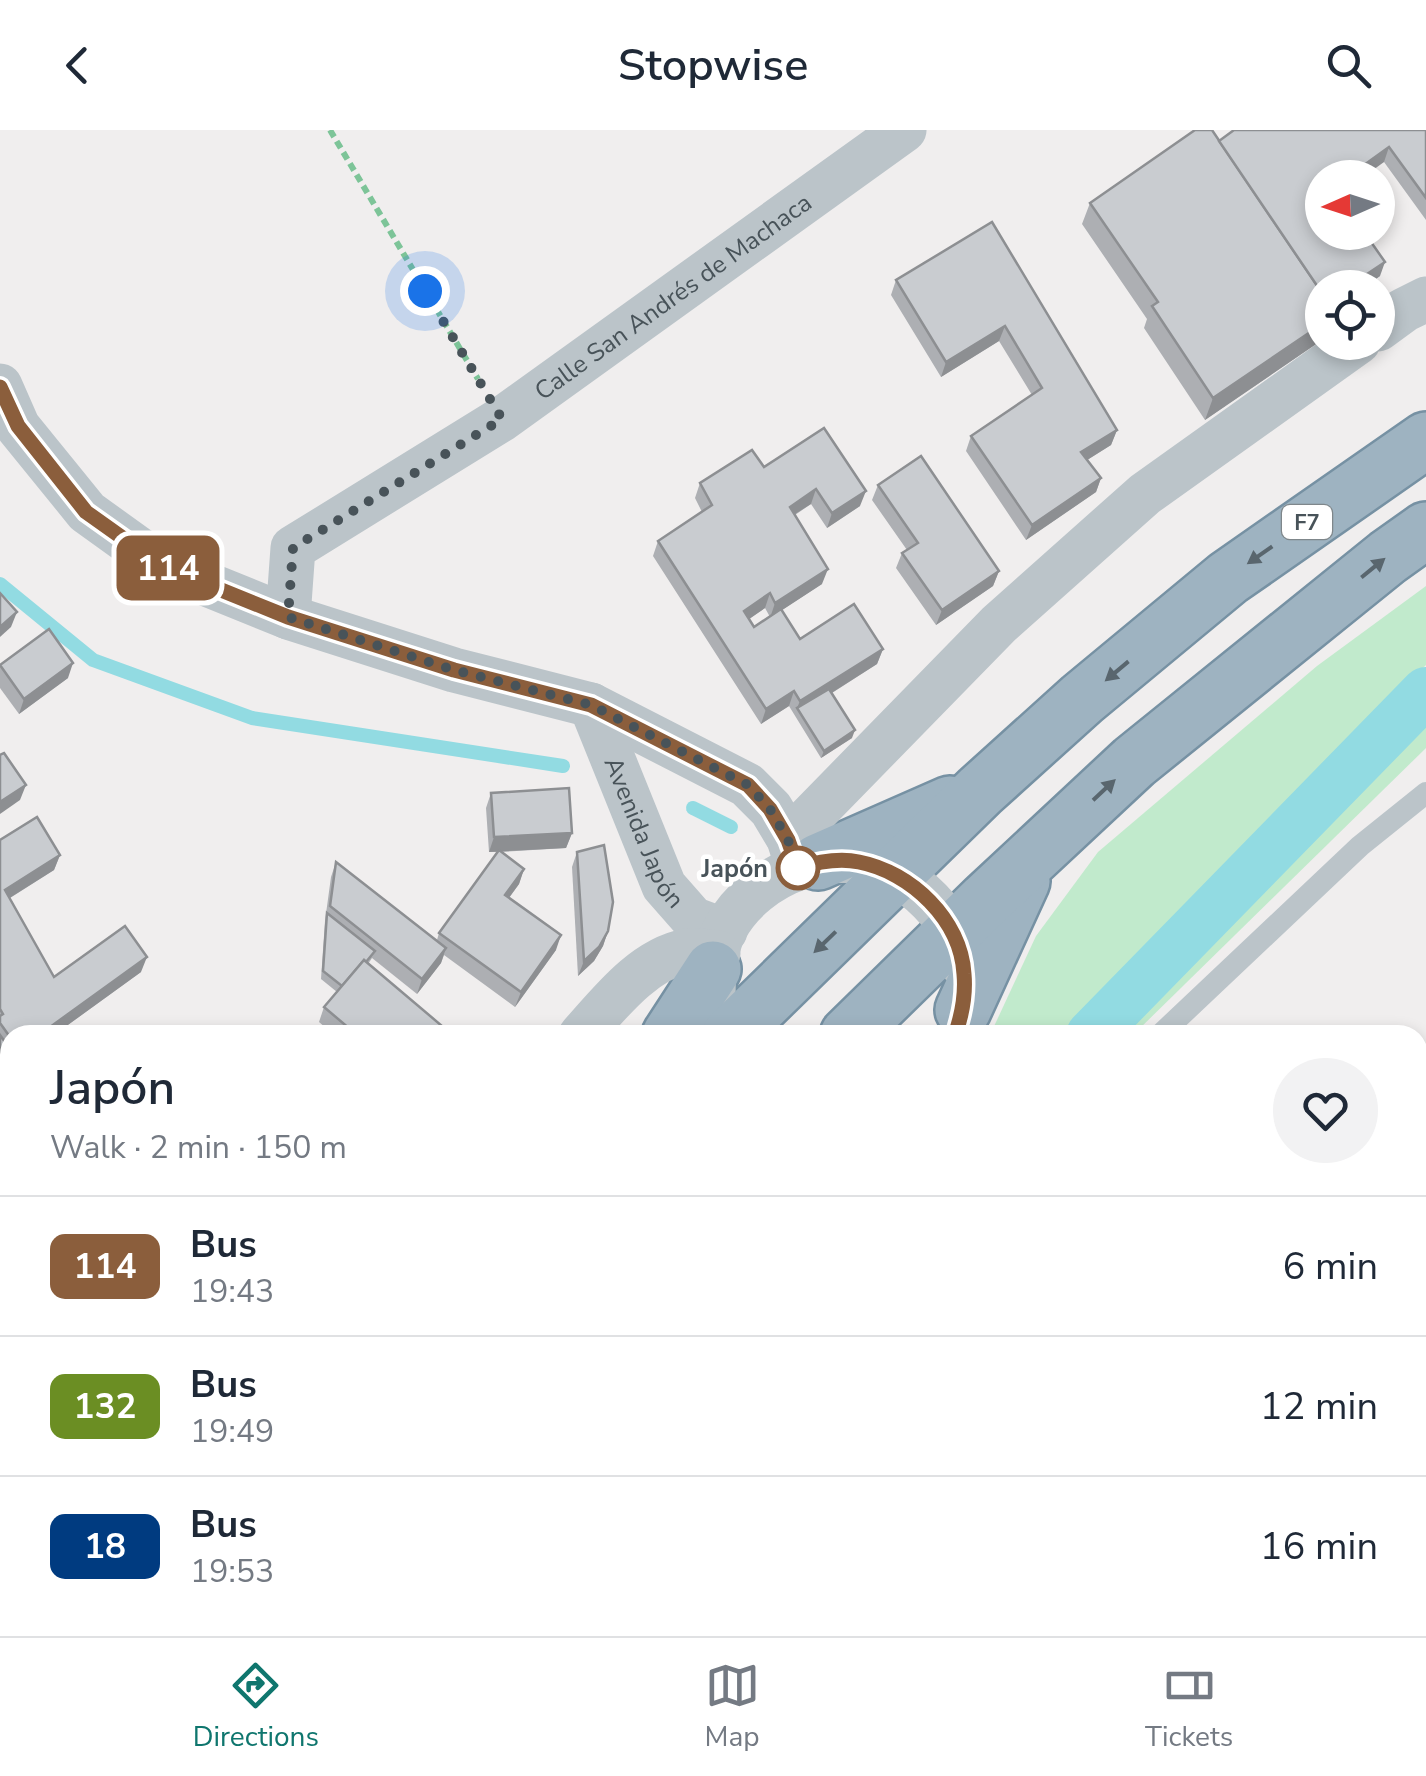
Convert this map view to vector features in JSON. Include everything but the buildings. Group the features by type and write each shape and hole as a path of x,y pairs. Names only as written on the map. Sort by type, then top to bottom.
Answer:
{"highway":[{"name":"F7","path":"740,1025 980,791 1082,700 1228,578 1426,440"},
{"path":"858,1025 1134,762 1426,530"},
{"path":"801,857 980,791"},
{"path":"959,1023 1033,857"},
{"path":"676,1025 719,951"}],"street":[{"name":"Calle San Andrés de Machaca","path":"288,617 293,548 502,419 904,130"},
{"path":"1395,317 1426,299"},
{"path":"717,1025 713,1009 719,951 748,898 801,857 998,624 1145,494 1333,360"},
{"name":"Avenida Japón","path":"0,386 18,426 86,512 162,566 288,617 454,670 591,705 748,785 770,809 801,857"},
{"name":"Avenida Japón","path":"591,705 664,886 719,951"},
{"path":"801,857 858,861 895,874 930,900 953,933 964,970 959,1023"},
{"path":"591,1025 640,975 665,958 689,950 719,951"}],"lane":[{"path":"1171,1025 1360,846 1426,794"}],"path":[{"path":"330,130 502,419"}],"green space":[{"path":"1426,586 1426,665 1073,1025 995,1025 1036,936 1098,852 1317,666"},
{"path":"1426,713 1426,748 1143,1025 1115,1025"}],"waterway":[{"path":"0,584 93,660 252,718 563,766"},
{"path":"1101,1025 1426,692"},
{"path":"693,808 731,827"}],"bus line":[{"name":"114","path":"0,387 18,426 86,512 162,566 288,617 454,670 591,705 748,785 770,809 798,868 818,862 858,861 895,874 930,900 953,933 964,970 963,1010 958,1025"}],"place":[{"name":"Japón","path":"798,868"}],"route":[{"path":"425,291 502,419 293,548 288,617 454,670 591,705 748,785 770,809 798,868"}]}
